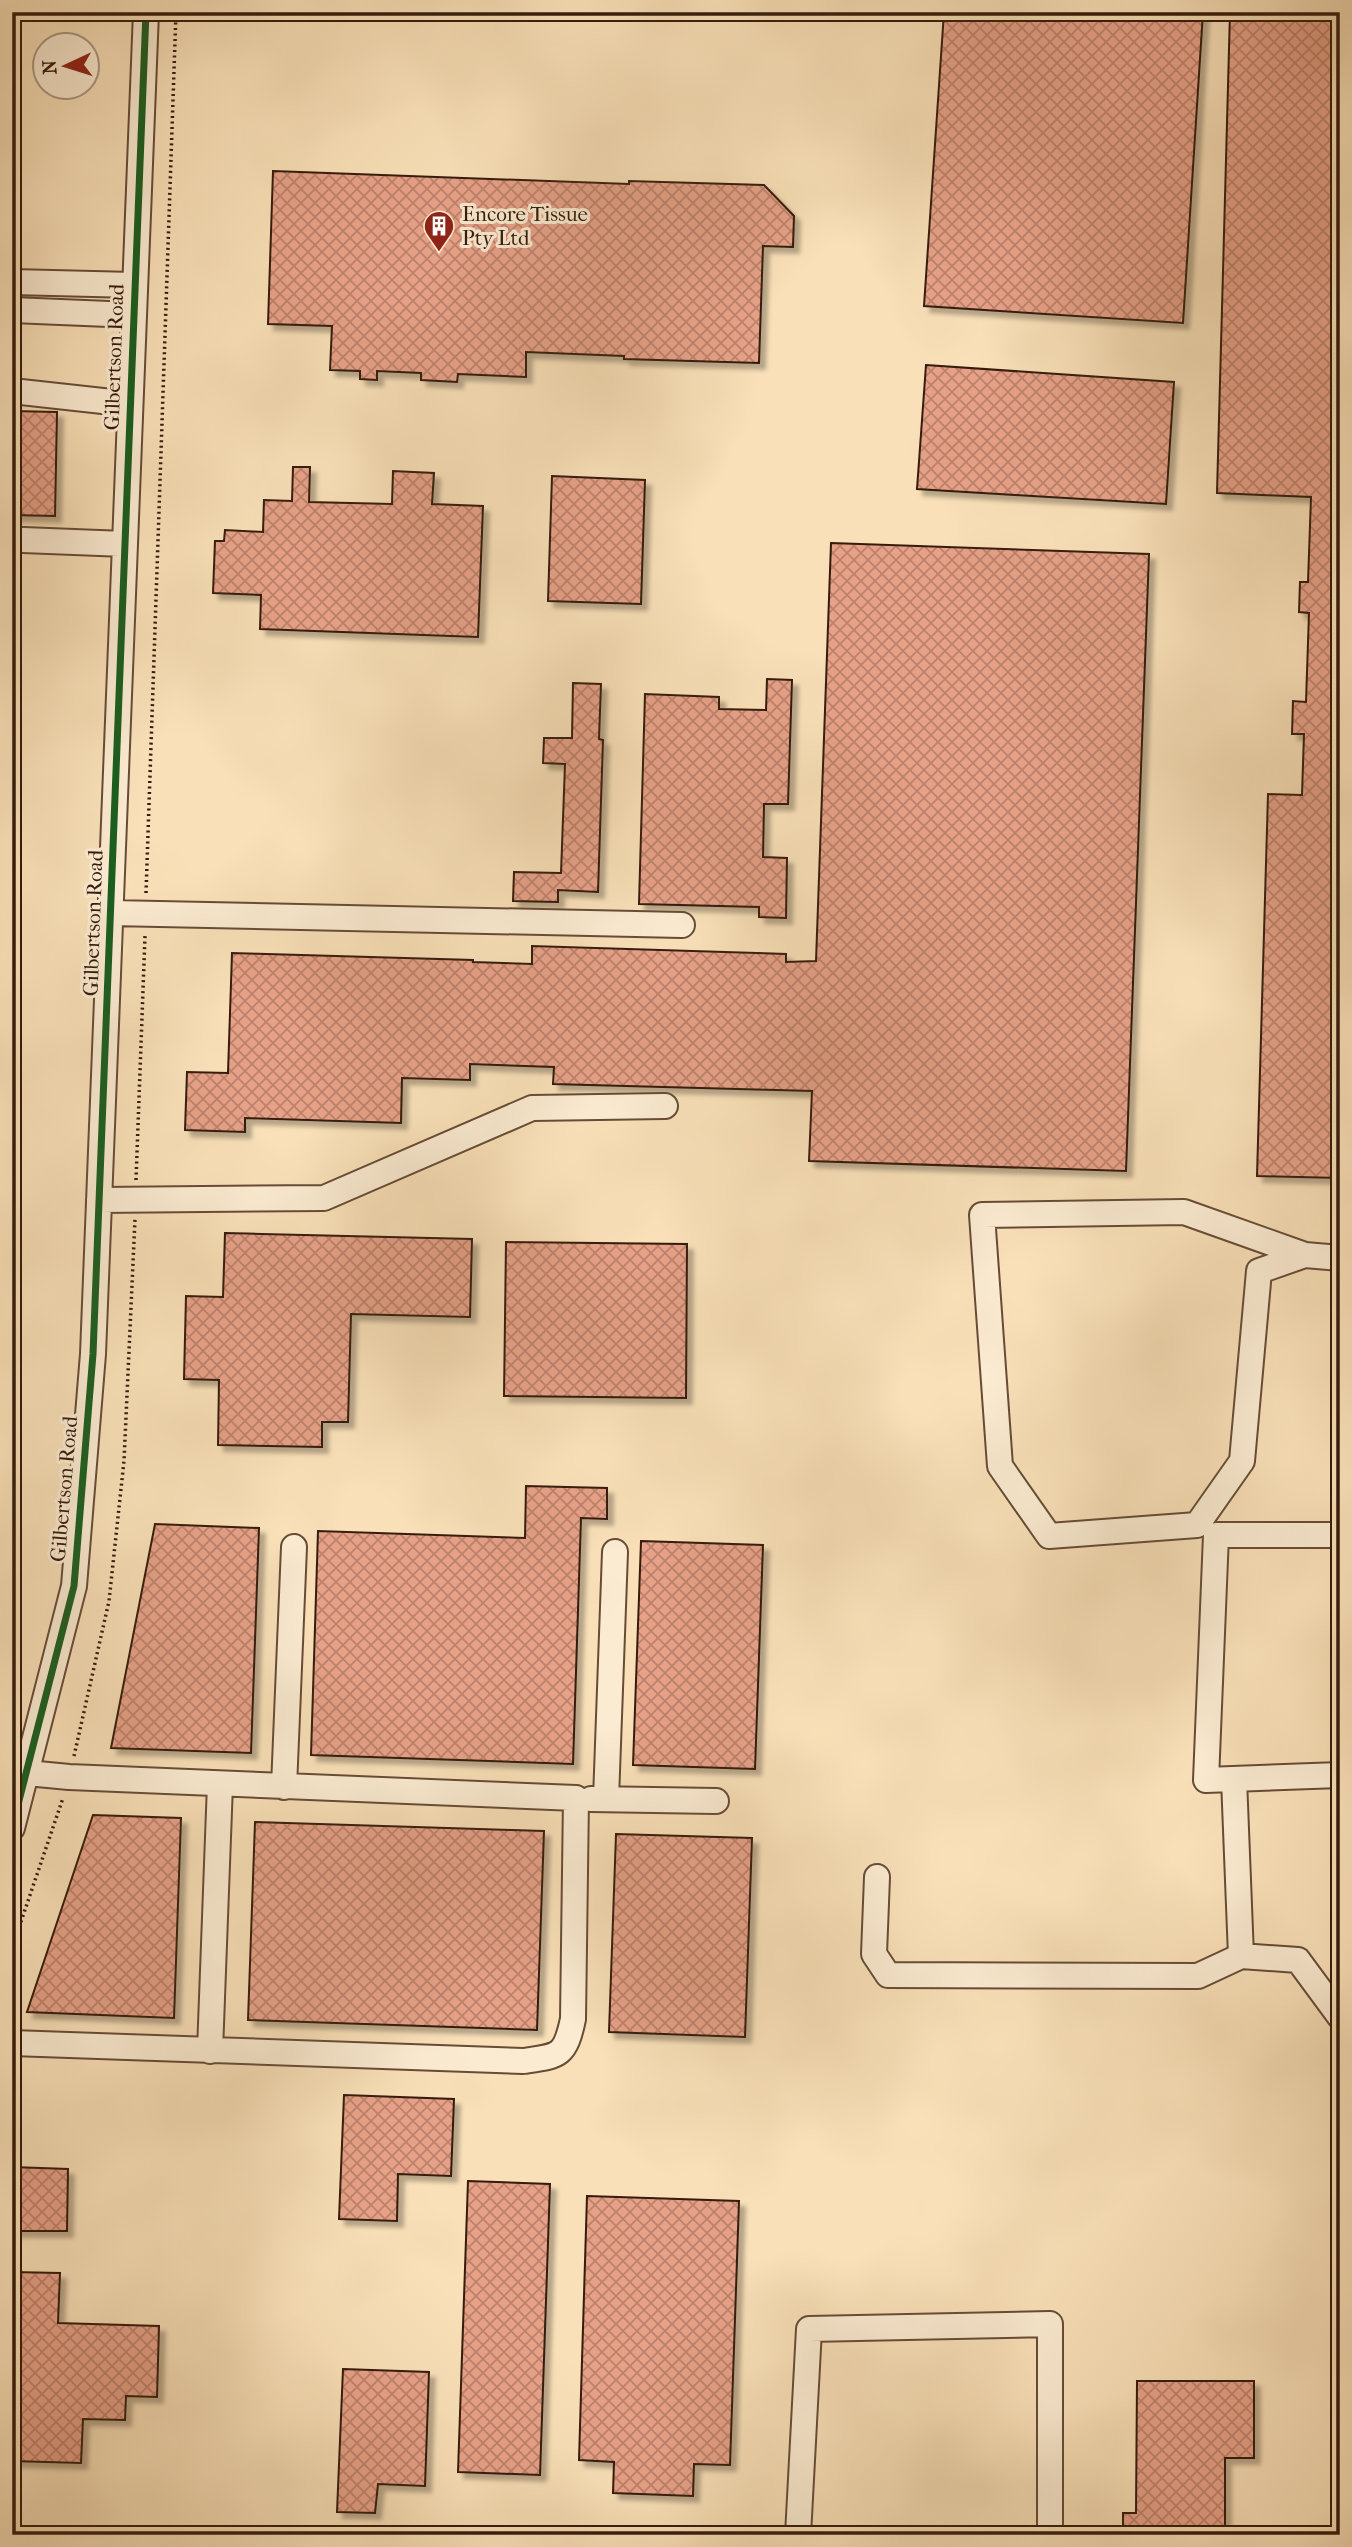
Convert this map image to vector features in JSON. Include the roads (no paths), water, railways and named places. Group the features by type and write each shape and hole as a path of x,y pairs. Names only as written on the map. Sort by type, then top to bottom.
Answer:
{"street":[{"name":"Gilbertson Road","path":"12,1828 74,1586 93,1354 146,12"},
{"path":"12,282 134,285"},
{"path":"12,310 133,315"},
{"path":"12,391 130,404"},
{"path":"23,540 125,544"},
{"path":"111,913 682,925"},
{"path":"99,1200 324,1198 532,1108 664,1106"},
{"path":"1305,1255 1259,1271 1242,1461 1197,1525 1049,1536 1000,1466 982,1215 1184,1212 1305,1255 1340,1258"},
{"path":"1340,1535 1216,1535 1206,1780 1340,1775"},
{"path":"284,1787 295,1546"},
{"path":"606,1799 615,1552"},
{"path":"27,1773 284,1787 716,1801"},
{"path":"1234,1779 1241,1956"},
{"path":"210,2051 220,1784"},
{"path":"12,2043 523,2061 552,2057 568,2043 573,2019 576,1798"},
{"path":"877,1877 874,1954 888,1975 1198,1976 1241,1956 1298,1960 1340,2017"},
{"path":"798,2535 810,2329 1050,2325 1049,2535"}],"place":[{"name":"Encore Tissue Pty Ltd","path":"439,253"}]}
